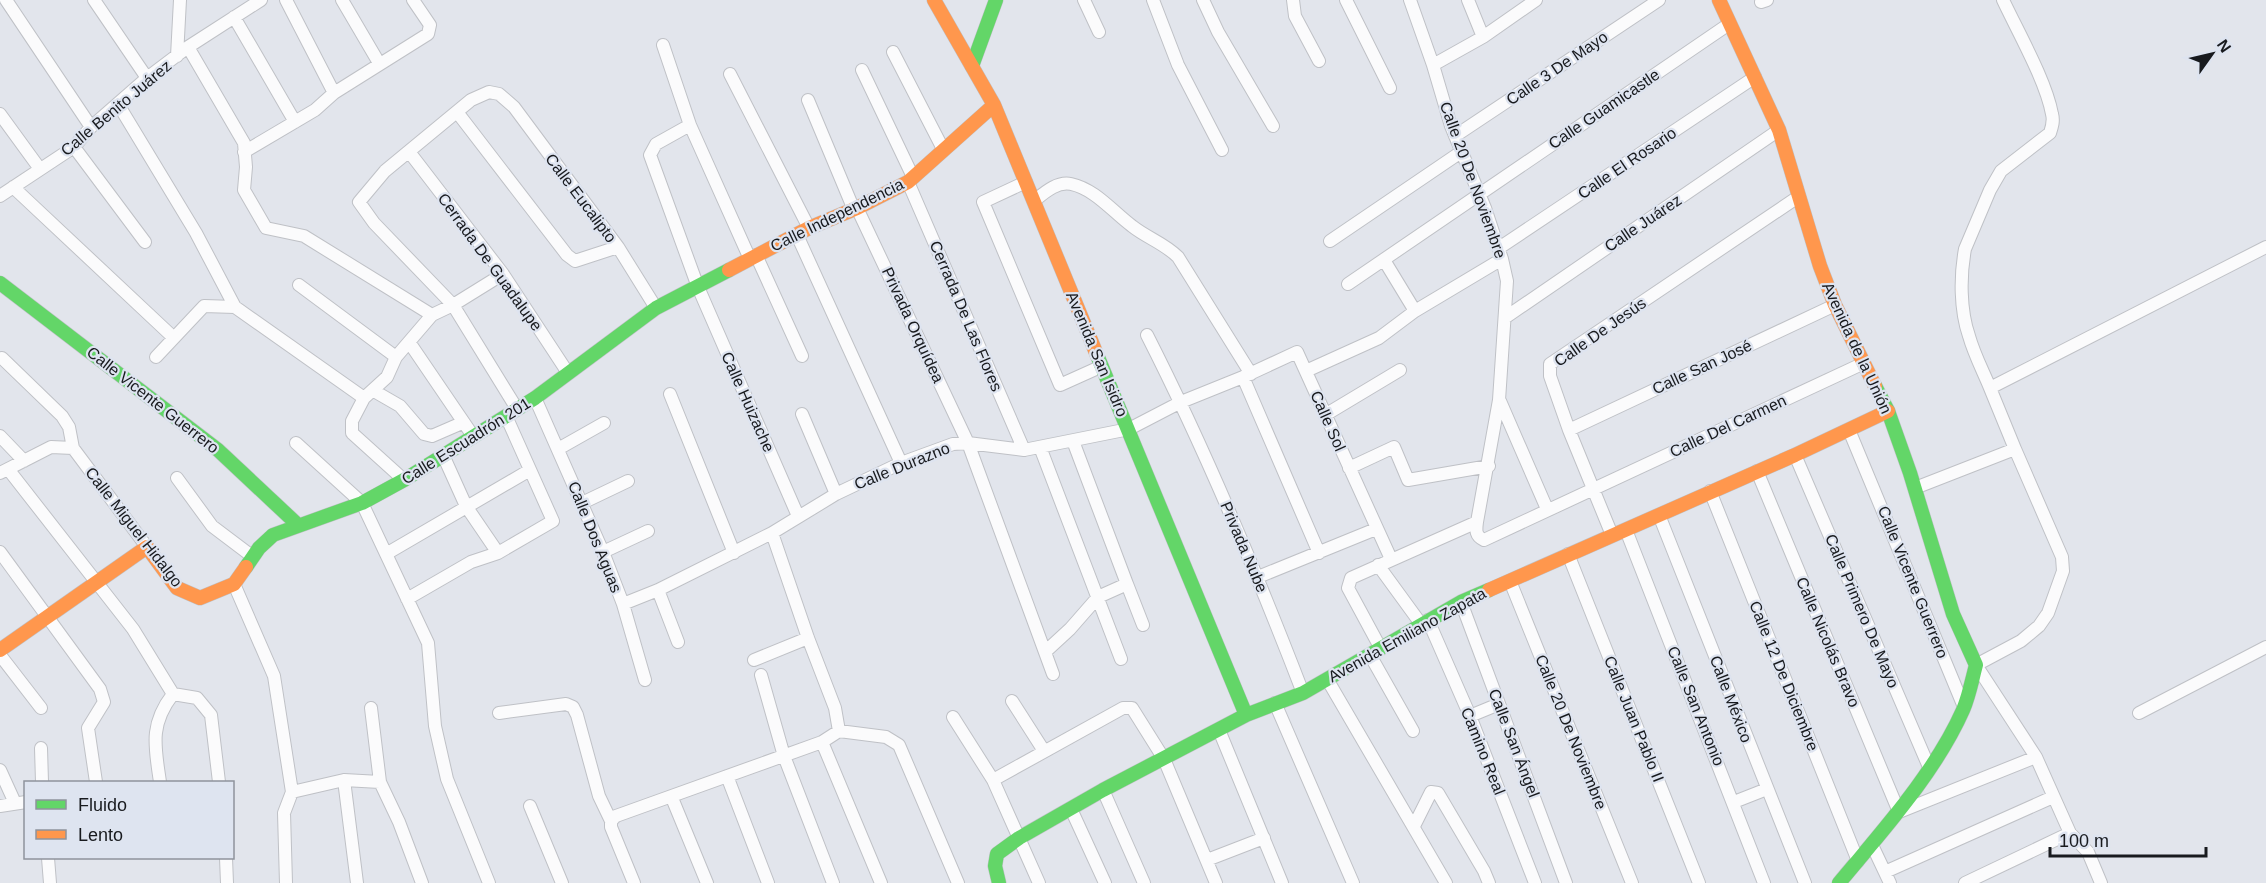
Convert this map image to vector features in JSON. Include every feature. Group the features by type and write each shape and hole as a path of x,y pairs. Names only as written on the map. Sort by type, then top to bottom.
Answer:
{"main road":[{"name":"Avenida San Isidro","path":"934,0 993,105 1246,715"},
{"path":"972,66 996,0"},
{"name":"Avenida de la Unión","path":"1719,0 1779,130 1820,266 1835,305 1888,411 1915,488 1953,614 1976,665"},
{"name":"Calle Independencia","path":"698,287 803,231 856,209 910,180 993,105"},
{"name":"Calle Vicente Guerrero","path":"0,284 92,351 210,444 298,525"},
{"name":"Calle Escuadrón 201","path":"234,584 259,548 273,535 362,503 404,480 535,398 657,308 698,287"},
{"name":"Avenida Emiliano Zapata","path":"999,883 995,866 996,854 1019,838 1103,790 1246,715 1303,693 1461,602 1850,430 1888,411"},
{"path":"0,650 147,547"},
{"name":"Calle Miguel Hidalgo","path":"147,547 177,588 200,598 234,584"},
{"path":"1839,883 1899,812 1951,734 1964,708 1976,665"}],"street":[{"path":"6,0 91,127"},
{"path":"94,0 147,78"},
{"path":"177,56 180,0"},
{"name":"Calle Benito Juárez","path":"0,196 74,147 91,127 147,78 188,47 261,0"},
{"path":"286,0 334,93"},
{"path":"342,0 380,63"},
{"path":"244,152 315,110 334,93 428,34 430,25 413,0"},
{"path":"1084,0 1099,32"},
{"path":"1153,0 1178,65 1222,150"},
{"path":"1203,0 1218,32 1273,126"},
{"path":"1293,0 1295,16 1319,62"},
{"path":"1346,0 1390,88"},
{"name":"Calle 20 De Noviembre","path":"1410,0 1455,136 1480,194 1501,254 1507,281 1499,400 1478,522"},
{"path":"1468,0 1483,37"},
{"name":"Calle 3 De Mayo","path":"1455,136 1659,0"},
{"path":"2003,0 2044,90 2053,124 2050,133 2001,171 1989,190 1965,249 1964,317 1968,336 2062,556 2063,571 2048,613 2039,626 2021,641 1976,665 2036,757 2070,833 2088,852 2101,883"},
{"path":"1433,65 1483,37 1534,1"},
{"path":"234,17 295,122"},
{"name":"Calle Guamicastle","path":"1480,194 1729,24"},
{"path":"663,45 690,125 802,356"},
{"path":"188,47 244,142 244,189 266,228 304,236 432,315"},
{"path":"893,51 943,149"},
{"name":"Cerrada De Las Flores","path":"862,70 1024,450"},
{"path":"730,74 803,231 901,463"},
{"name":"Calle El Rosario","path":"1306,371 1379,338 1415,310 1501,254 1755,77"},
{"name":"Calle Eucalipto","path":"457,112 471,100 489,92 499,94 514,107 618,247 657,308"},
{"name":"Privada Orquídea","path":"808,100 856,209 968,443 1053,674"},
{"path":"118,104 196,233 235,307 369,394 399,406 424,434 432,436 462,423"},
{"path":"407,599 471,561 498,553 553,521 530,470 512,412 453,305 374,223 359,202 385,171 410,153 457,112 567,255 575,261 618,247"},
{"path":"0,114 40,169"},
{"name":"Calle Huizache","path":"690,125 656,144 650,155 698,287 798,516"},
{"name":"Calle Juárez","path":"1506,317 1779,130"},
{"path":"74,147 145,242"},
{"path":"1330,241 1461,152"},
{"name":"Cerrada De Guadalupe","path":"410,153 503,274 568,373"},
{"path":"1026,182 982,202 1060,385 1100,367"},
{"path":"1034,201 1054,187 1072,184 1099,198 1132,227 1169,248 1178,256 1247,376 1319,553"},
{"path":"13,187 174,338"},
{"path":"1348,284 1480,194"},
{"name":"Calle De Jesús","path":"1612,536 1569,430 1550,376 1550,364 1798,196"},
{"path":"1990,388 2266,247"},
{"path":"1384,260 1415,310"},
{"path":"404,480 352,434 352,421 369,394 387,377 396,357 432,315 453,305 503,274"},
{"path":"299,285 396,357"},
{"name":"Calle San José","path":"1569,430 1835,305"},
{"path":"156,357 204,306 235,307"},
{"name":"Privada Nube","path":"1147,335 1181,402 1258,578 1303,693"},
{"path":"409,342 462,423 473,435"},
{"name":"Calle Durazno","path":"622,604 658,590 734,553 836,494 901,463 953,444 968,443 1024,450 1129,429 1181,402 1247,376 1298,351"},
{"name":"Calle Sol","path":"1298,351 1349,468 1394,447 1408,480 1489,466"},
{"name":"Calle Miguel Hidalgo","path":"2,358 62,416 69,427 73,448 147,547"},
{"name":"Calle Del Carmen","path":"1547,509 1864,363"},
{"path":"1325,415 1400,370"},
{"path":"670,393 734,553"},
{"name":"Calle Dos Aguas","path":"535,398 603,552 622,604 645,680"},
{"path":"1478,522 1476,532 1479,538 1484,540 1547,509 1499,400"},
{"path":"802,414 836,494"},
{"path":"558,449 604,423"},
{"name":"Calle Vicente Guerrero","path":"1850,430 1964,708"},
{"path":"0,436 24,460"},
{"path":"1073,441 1143,625"},
{"path":"296,443 362,503 429,642 435,726 447,779 489,883"},
{"path":"73,448 51,447 4,471 98,583 133,629 173,694 197,698 211,715 219,781"},
{"path":"1040,447 1121,659"},
{"path":"1915,488 2015,448"},
{"name":"Calle Primero De Mayo","path":"1795,454 1929,767"},
{"path":"443,455 466,506 498,553"},
{"path":"1349,468 1391,559"},
{"path":"386,555 530,470"},
{"name":"Calle Nicolás Bravo","path":"1757,471 1899,812"},
{"path":"177,478 212,526 253,557"},
{"path":"582,503 628,481"},
{"name":"Calle 12 De Diciembre","path":"1710,491 1858,861"},
{"name":"Calle México","path":"1659,515 1805,883"},
{"path":"1413,731 1375,652 1348,588 1351,578 1478,522"},
{"path":"1258,578 1376,529"},
{"name":"Calle San Antonio","path":"1626,530 1764,883"},
{"path":"603,552 648,531"},
{"path":"772,533 835,708 839,731"},
{"path":"0,552 100,689 104,702 88,728 96,781"},
{"name":"Calle Juan Pablo II","path":"1568,554 1699,883"},
{"name":"Camino Real","path":"1378,565 1425,622 1470,717 1535,883"},
{"name":"Calle 20 De Noviembre","path":"1510,581 1632,883"},
{"path":"234,584 274,676 292,792 284,813 286,883"},
{"path":"1045,652 1070,629 1098,597 1127,584"},
{"path":"658,590 678,642"},
{"name":"Calle San Ángel","path":"1461,602 1566,883"},
{"path":"754,660 808,638"},
{"path":"2139,713 2266,647"},
{"path":"0,655 41,708"},
{"path":"761,675 784,756 833,883"},
{"path":"1327,679 1446,883"},
{"path":"160,781 154,735 166,703 173,694"},
{"path":"1012,701 1044,751"},
{"path":"1275,703 1353,883"},
{"path":"499,713 566,704 573,707 599,796 611,821 634,883"},
{"path":"1470,717 1499,704"},
{"path":"371,708 380,782 399,822 422,883"},
{"path":"993,780 1123,708 1132,708 1164,759 1216,883"},
{"path":"953,717 993,780 1039,883"},
{"path":"1219,729 1282,883"},
{"path":"611,821 616,816 672,798 822,742 839,731 886,737 899,745 958,883"},
{"path":"822,742 881,883"},
{"path":"40,748 42,781"},
{"path":"1899,812 2036,757"},
{"path":"0,770 20,802 0,806"},
{"path":"727,776 768,883"},
{"path":"292,792 344,780 380,782"},
{"path":"344,780 357,883"},
{"path":"1734,802 1767,789"},
{"path":"1103,790 1144,883"},
{"path":"1414,825 1428,796 1431,792 1438,793 1489,883"},
{"path":"1872,845 1887,878 2053,797"},
{"path":"672,798 707,883"},
{"path":"530,806 562,883"},
{"path":"1071,809 1105,883"},
{"path":"1965,883 2070,833"},
{"path":"1207,860 1264,838"},
{"path":"48,859 50,883"},
{"path":"226,859 227,883"}],"traffic: fast":[{"path":"972,66 996,0"},
{"path":"246,567 259,548 273,535 362,503 404,480 535,398 656,308 729,270"},
{"path":"0,283 218,450 298,525"},
{"path":"1097,355 1246,715"},
{"path":"1839,883 1890,822 1938,756 1963,710 1976,665 1953,614 1910,473 1888,411 1875,386"},
{"path":"999,883 995,866 997,854 1019,838 1103,790 1246,715 1303,693 1461,602 1489,590"}],"traffic: slow":[{"path":"934,0 994,105 1097,355"},
{"path":"1719,0 1779,130 1820,266 1835,305 1875,386"},
{"path":"729,270 809,228 857,208 908,182 994,105"},
{"path":"1489,590 1795,455 1888,411"},
{"path":"0,650 147,547 177,588 200,598 234,584 246,567"}]}
